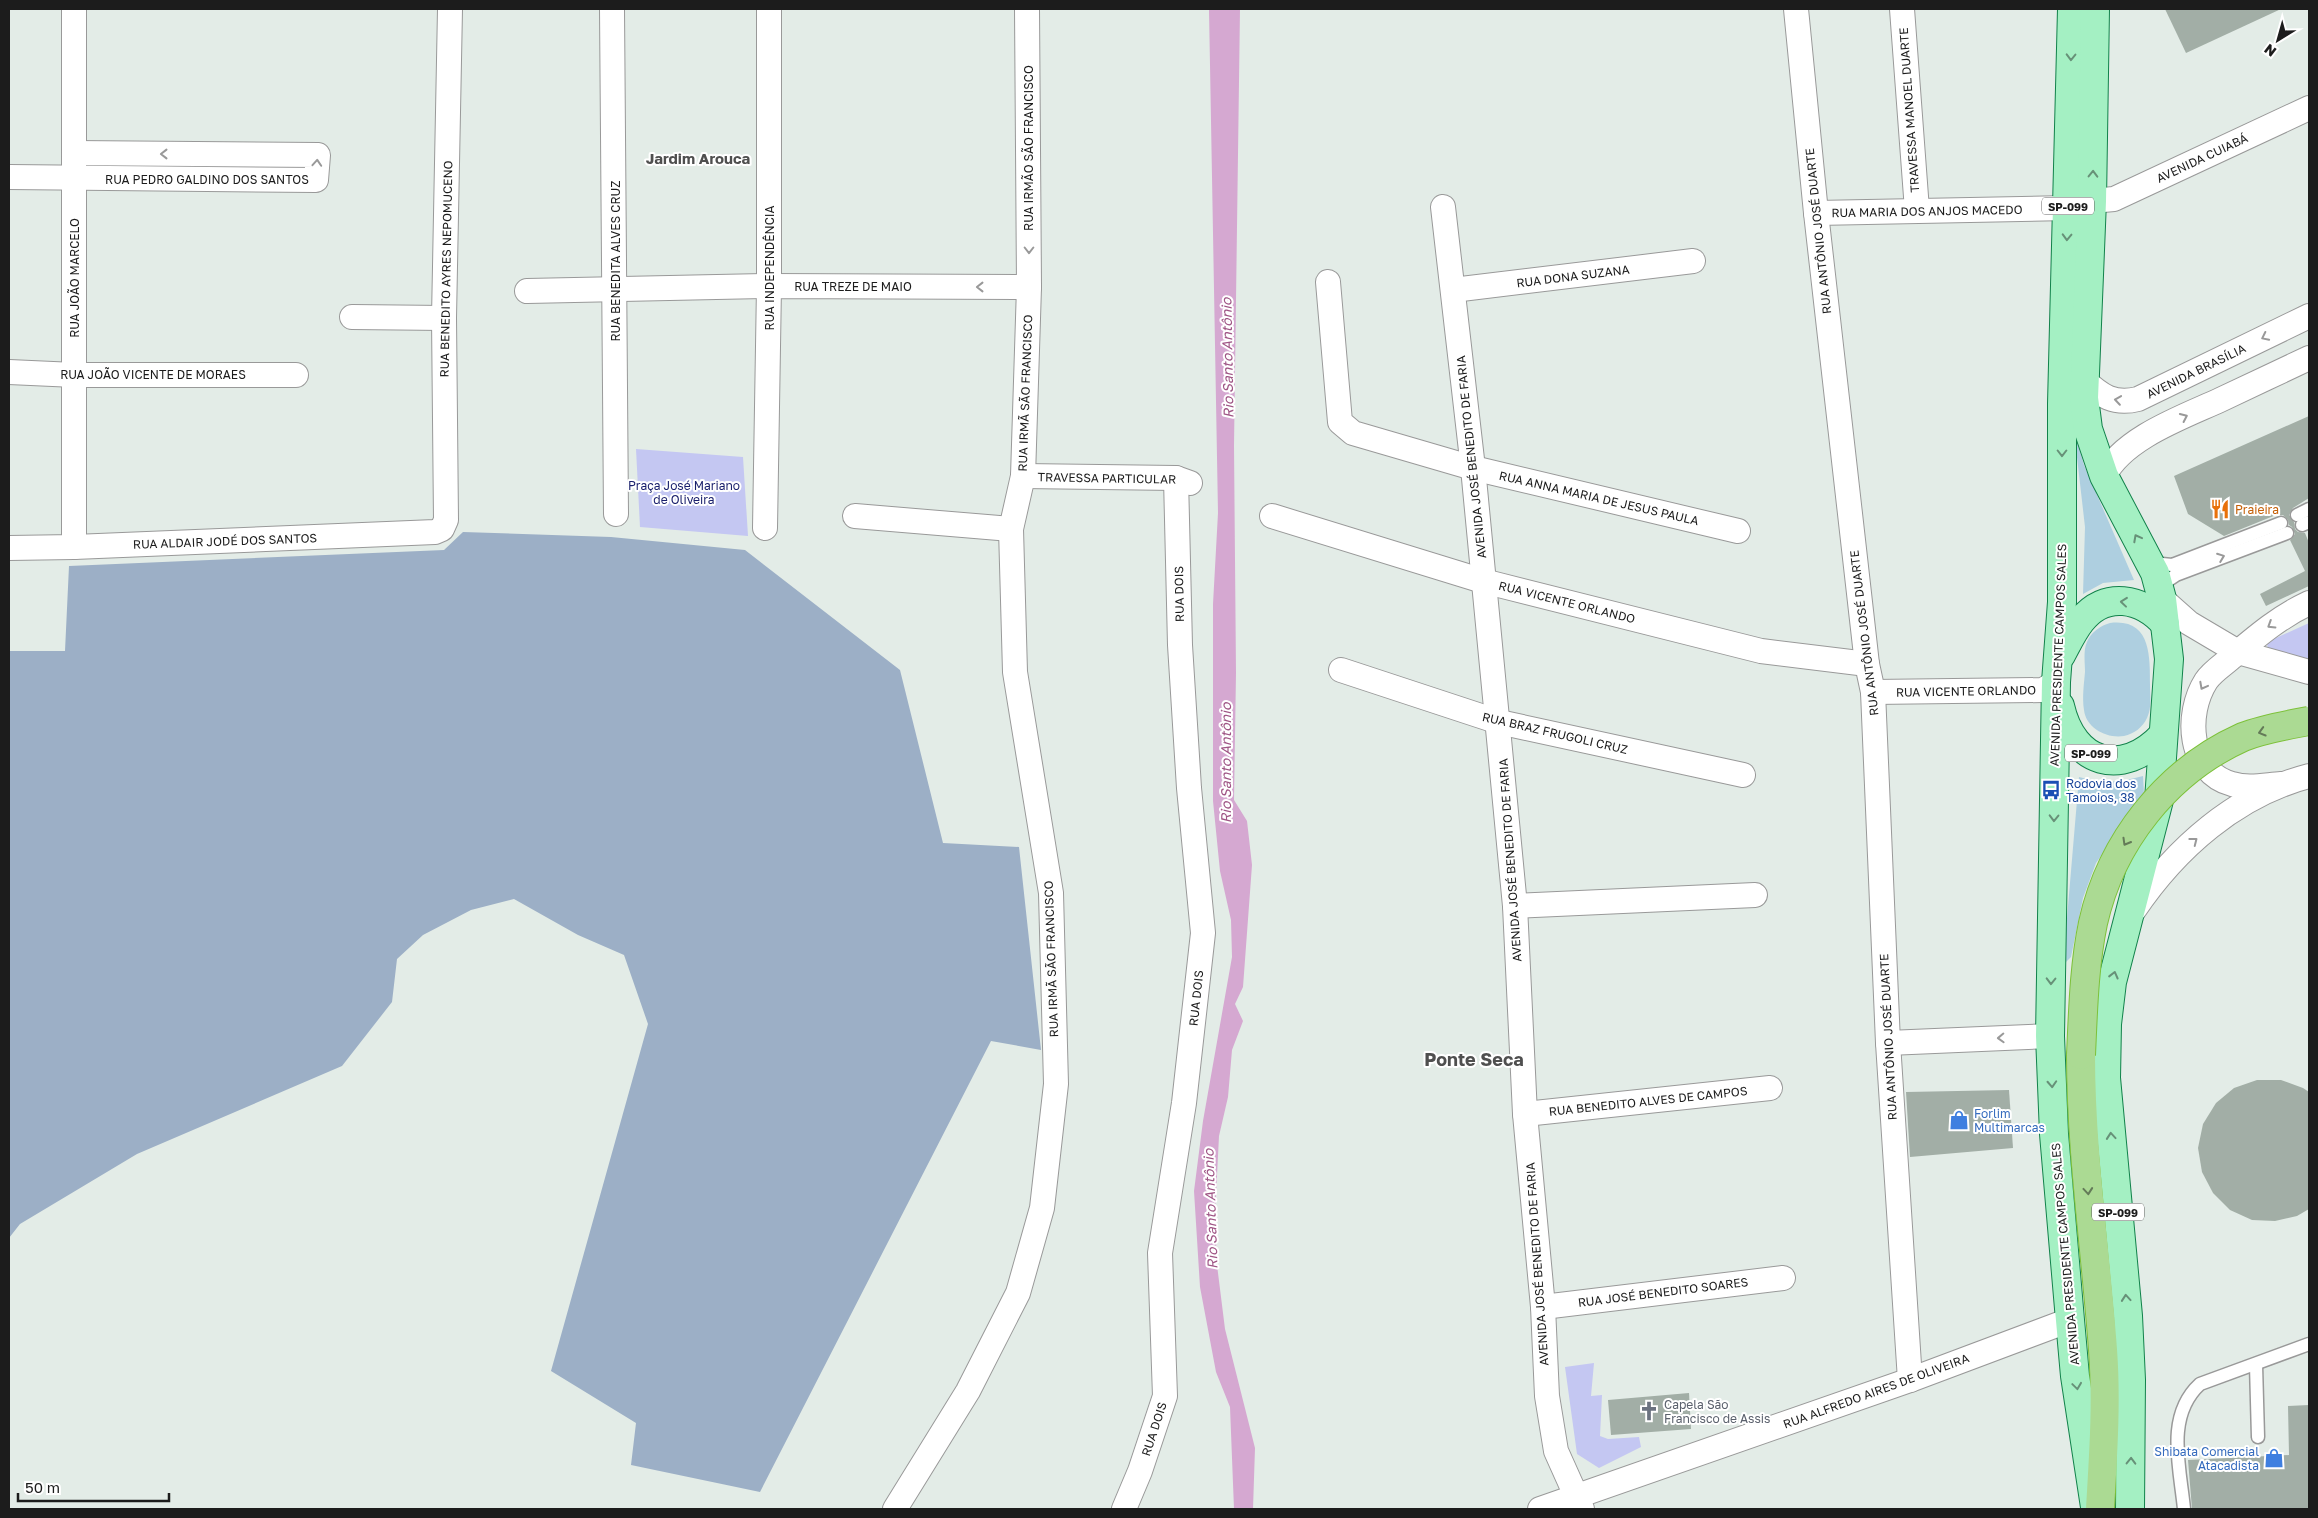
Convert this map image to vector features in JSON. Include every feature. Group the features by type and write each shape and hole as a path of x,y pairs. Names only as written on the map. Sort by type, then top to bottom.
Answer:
{"highway":[{"path":"2100,1509 2103,1458 2103,1352 2081,1113 2084,996 2093,923 2112,866 2131,833 2164,792 2186,771 2219,749 2245,737 2309,720"}],"main road":[{"name":"AVENIDA PRESIDENTE CAMPOS SALES","path":"2072,9 2080,204 2084,380 2088,429 2104,476 2166,597 2168,659 2159,800 2112,982 2107,1024 2106,1078 2128,1316 2132,1422 2130,1509"},
{"name":"AVENIDA PRESIDENTE CAMPOS SALES","path":"2095,9 2062,404 2062,602 2057,672 2050,1036 2054,1134 2075,1376 2095,1509"},
{"name":"SP-099","path":"2163,735 2140,755 2127,760 2114,762 2100,759 2076,742 2068,731 2062,717 2057,672 2081,620 2101,605 2116,601 2131,602 2145,606 2166,597"}],"street":[{"name":"RUA JOÃO MARCELO","path":"74,9 74,547"},
{"name":"RUA BENEDITO AYRES NEPOMUCENO","path":"442,529 446,520 444,318 450,9"},
{"name":"RUA BENEDITA ALVES CRUZ","path":"612,9 616,290 616,514"},
{"name":"RUA INDEPENDÊNCIA","path":"766,528 769,286 769,9"},
{"name":"RUA IRMÃO SÃO FRANCISCO","path":"1027,9 1029,287"},
{"name":"RUA ANTÔNIO JOSÉ DUARTE","path":"1796,9 1816,212 1866,664 1873,692 1888,1042 1910,1380"},
{"name":"TRAVESSA MANOEL DUARTE","path":"1902,9 1917,210"},
{"name":"AVENIDA CUIABÁ","path":"2080,204 2114,199 2309,108"},
{"name":"RUA PEDRO GALDINO DOS SANTOS","path":"9,177 316,180 318,155 74,153"},
{"name":"RUA MARIA DOS ANJOS MACEDO","path":"1816,212 2080,204"},
{"name":"AVENIDA JOSÉ BENEDITO DE FARIA","path":"1443,207 1473,468 1483,581 1499,722 1515,906 1525,1114 1543,1307 1547,1396 1556,1451 1579,1503"},
{"name":"RUA DONA SUZANA","path":"1453,290 1693,261"},
{"name":"RUA ANNA MARIA DE JESUS PAULA","path":"1328,282 1340,422 1353,433 1473,468 1738,532"},
{"name":"RUA TREZE DE MAIO","path":"527,291 769,286 1029,287"},
{"name":"RUA IRMÃ SÃO FRANCISCO","path":"895,1509 968,1391 1018,1294 1042,1208 1056,1084 1051,893 1015,672 1011,529 1023,476 1029,287"},
{"name":"AVENIDA BRASÍLIA","path":"2084,380 2100,395 2113,401 2138,399 2309,316"},
{"path":"352,317 444,318"},
{"path":"2104,476 2109,466 2122,454 2160,428 2309,358"},
{"name":"RUA JOÃO VICENTE DE MORAES","path":"9,372 75,375 296,375"},
{"name":"TRAVESSA PARTICULAR","path":"1023,476 1183,480"},
{"name":"RUA DOIS","path":"1124,1509 1140,1471 1165,1396 1160,1253 1184,1104 1203,934 1189,788 1180,645 1183,480"},
{"path":"854,516 1011,529"},
{"name":"RUA VICENTE ORLANDO","path":"1272,516 1483,581 1761,651 1866,664"},
{"name":"RUA ALDAIR JODÉ DOS SANTOS","path":"9,548 435,532 442,529"},
{"path":"2166,597 2195,627 2238,652 2309,672"},
{"path":"2282,784 2249,786 2222,780 2212,772 2196,750 2193,734 2197,698 2207,679 2260,632 2309,603"},
{"name":"RUA BRAZ FRUGOLI CRUZ","path":"1341,670 1499,722 1743,774"},
{"name":"RUA VICENTE ORLANDO","path":"1873,692 2042,690 2057,672"},
{"path":"2129,917 2152,883 2178,853 2236,808 2282,784 2309,776"},
{"path":"1515,906 1755,894"},
{"path":"1888,1042 2050,1036"},
{"name":"RUA BENEDITO ALVES DE CAMPOS","path":"1525,1114 1770,1088"},
{"name":"RUA JOSÉ BENEDITO SOARES","path":"1543,1307 1783,1278"},
{"name":"RUA ALFREDO AIRES DE OLIVEIRA","path":"1540,1509 1579,1503 2070,1320"}],"lane":[{"path":"2303,521 2309,509"},
{"path":"2150,563 2166,566 2284,528 2166,597"},
{"path":"2184,1509 2177,1437 2178,1418 2190,1393 2200,1384 2309,1344"},
{"path":"2256,1365 2258,1437"}],"shaded area":[{"path":"2074,431 2084,465 2134,580 2103,583 2083,594 2085,527"},
{"path":"463,532 611,537 745,550 900,670 943,843 1019,847 1041,1050 991,1041 760,1492 631,1465 636,1423 551,1371 648,1024 624,955 578,935 514,899 471,910 423,935 397,959 392,1002 342,1066 137,1154 20,1224 9,1238 9,651 65,651 69,566 444,550"},
{"path":"2110,623 2123,623 2134,626 2141,633 2145,641 2150,662 2149,714 2141,727 2135,732 2124,736 2111,736 2098,731 2089,722 2084,710 2086,645 2093,632"},
{"path":"2143,776 2144,794 2096,863 2083,898 2071,957 2063,965 2079,777 2111,781"}],"green space":[{"name":"Praça José Mariano de Oliveira","path":"636,449 743,457 748,536 640,527"},
{"path":"2309,623 2309,659 2268,651 2267,642"},
{"path":"1594,1363 1591,1396 1602,1395 1600,1436 1608,1439 1639,1437 1641,1447 1599,1468 1577,1454 1565,1367"}],"water":[{"name":"Rio Santo Antônio","path":"1209,9 1240,9 1234,446 1236,673 1234,800 1247,821 1252,865 1243,987 1235,1004 1243,1021 1232,1050 1228,1097 1219,1136 1215,1215 1217,1265 1225,1329 1255,1448 1253,1509 1234,1509 1230,1407 1216,1372 1200,1287 1194,1191 1203,1121 1232,957 1231,920 1220,871 1213,801 1213,604 1218,513"}],"building":[{"path":"2165,9 2281,9 2186,53"},
{"path":"2309,416 2309,498 2293,508 2289,515 2294,522 2295,529 2298,532 2305,533 2309,543 2309,586 2266,606 2260,594 2305,571 2290,540 2295,534 2288,520 2283,515 2276,515 2224,536 2188,514 2174,476"},
{"path":"2257,1080 2281,1080 2309,1092 2309,1209 2297,1216 2275,1221 2252,1220 2230,1210 2213,1193 2202,1172 2198,1148 2203,1124 2216,1103 2234,1088"},
{"name":"Forlim Multimarcas","path":"2009,1090 2013,1148 1910,1157 1906,1092"},
{"name":"Capela São Francisco de Assis","path":"1689,1393 1691,1429 1611,1435 1608,1400"},
{"name":"Shibata Comercial Atacadista","path":"2309,1405 2309,1509 2192,1509 2188,1460 2289,1455 2288,1406"}],"place":[{"name":"Praieira","path":"2220,509"},
{"name":"Rodovia dos Tamoios, 38","path":"2051,790"},
{"name":"Forlim Multimarcas","path":"1959,1120"},
{"name":"Capela São Francisco de Assis","path":"1649,1411"},
{"name":"Shibata Comercial Atacadista","path":"2274,1458"}],"district":[{"name":"Jardim Arouca","path":"698,158"},
{"name":"Ponte Seca","path":"1474,1059"}]}
